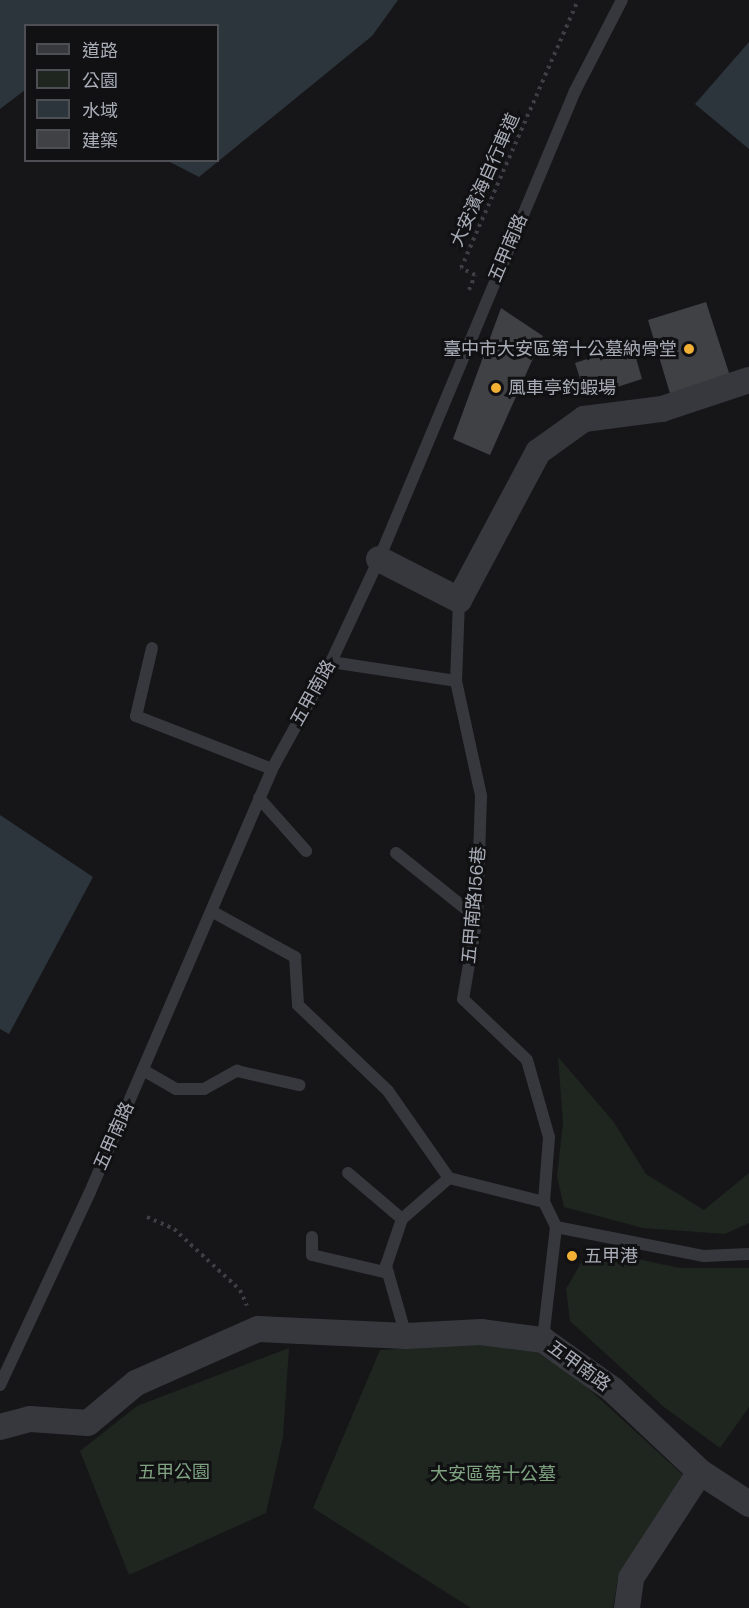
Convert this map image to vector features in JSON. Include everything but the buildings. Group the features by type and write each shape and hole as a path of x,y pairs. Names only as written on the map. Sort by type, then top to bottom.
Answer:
{"street":[{"path":"379,559 459,600 538,452 584,419 662,409 749,380"},
{"name":"五甲南路","path":"0,1427 30,1419 88,1423 135,1383 258,1329 406,1336 481,1332 543,1340 640,1413 700,1472 749,1504"},
{"path":"627,1608 631,1578 700,1472"}],"lane":[{"name":"五甲南路","path":"0,1385 213,912 272,769 331,662 379,559 575,91 622,0"},
{"name":"五甲南路156巷","path":"459,600 456,681 481,796 477,918 463,999 527,1060 549,1137 544,1202"},
{"path":"152,648 136,716 272,769"},
{"path":"331,662 456,681"},
{"path":"260,798 306,851"},
{"path":"396,853 477,918"},
{"path":"213,912 296,957 298,1005 388,1091 449,1178 544,1202 556,1227 543,1340"},
{"path":"143,1070 176,1089 204,1089 237,1071 299,1085"},
{"path":"348,1173 402,1220"},
{"path":"406,1336 386,1266 402,1220 449,1178"},
{"path":"556,1227 704,1256 749,1254"},
{"path":"312,1237 312,1255 388,1273"}],"path":[{"name":"大安濱海自行車道","path":"467,295 475,275 461,268 578,0"},
{"path":"147,1217 174,1229 240,1290 258,1329"}],"green space":[{"path":"558,1057 613,1121 646,1174 704,1210 749,1173 749,1223 725,1234 643,1228 564,1207 557,1176 563,1123"},
{"path":"589,1249 680,1268 749,1268 749,1407 720,1448 664,1407 570,1321 566,1289"},
{"name":"大安區第十公墓","path":"521,1342 578,1379 683,1475 618,1577 613,1608 471,1608 313,1508 380,1350"},
{"name":"五甲公園","path":"289,1348 283,1437 266,1513 129,1575 80,1451 137,1406"}],"water":[{"path":"0,0 398,0 372,36 219,161 219,24 24,24 24,91 0,109"},
{"path":"749,42 749,149 695,104"},
{"path":"170,162 217,162 199,177"},
{"path":"0,815 93,877 9,1034 0,1029"}],"place":[{"name":"臺中市大安區第十公墓納骨堂","path":"689,349"},
{"name":"風車亭釣蝦場","path":"496,388"},
{"name":"五甲港","path":"572,1256"}]}
